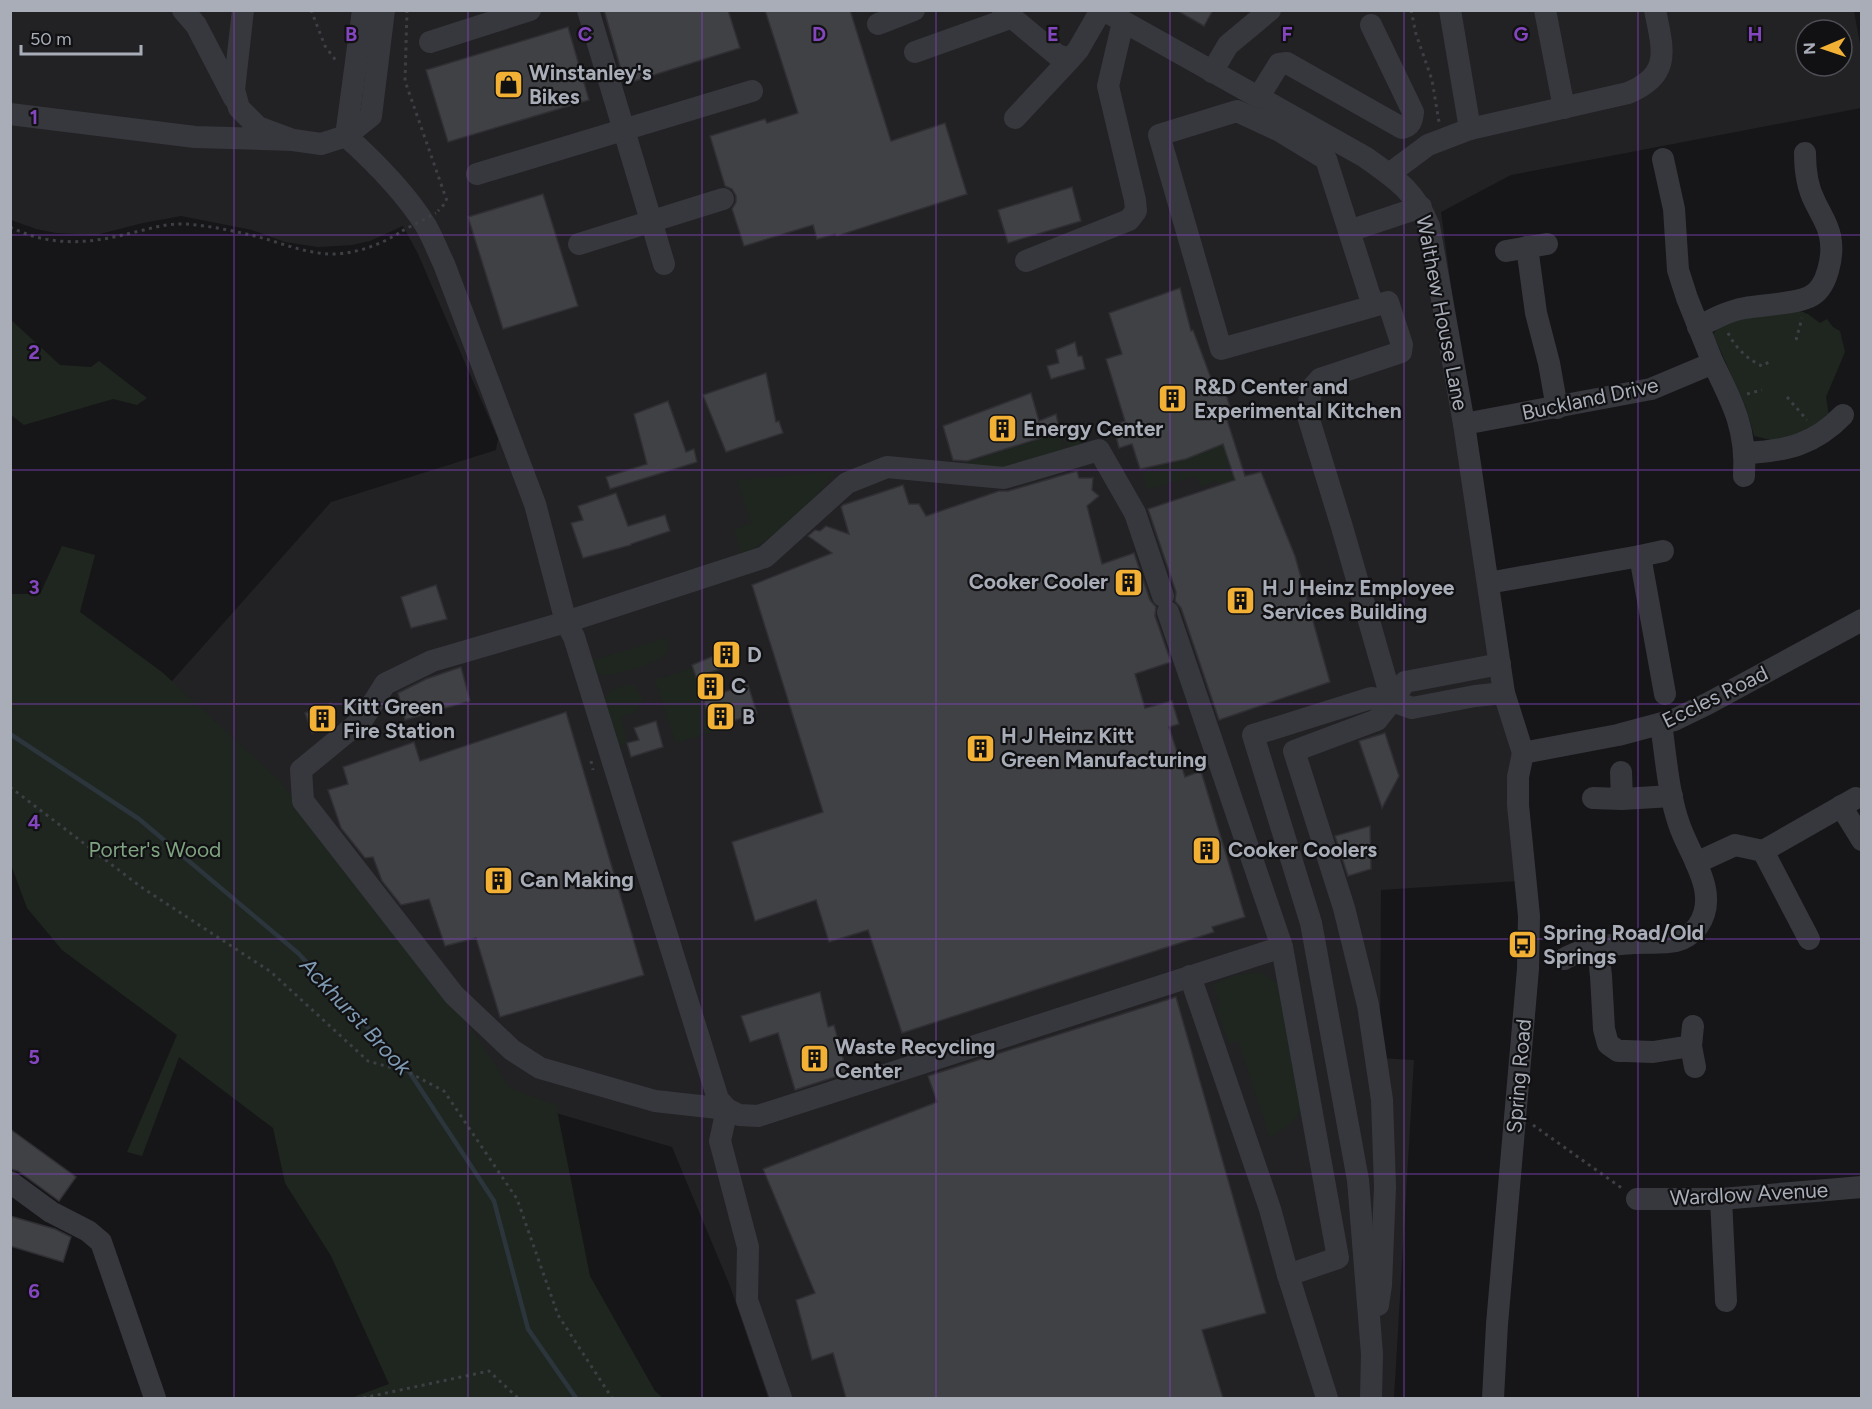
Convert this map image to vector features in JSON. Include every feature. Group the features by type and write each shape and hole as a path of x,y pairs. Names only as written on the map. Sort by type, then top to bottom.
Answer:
{"street":[{"path":"183,10 201,33 238,108 258,127 293,140"},
{"path":"238,108 234,90 243,10"},
{"path":"345,136 363,10"},
{"path":"10,114 195,137 293,140 321,144 345,136 371,116 384,10"},
{"path":"430,42 530,10"},
{"path":"588,10 664,264"},
{"path":"878,24 914,10"},
{"path":"1015,118 1078,50 1102,10"},
{"name":"Walthew House Lane","path":"1102,10 1365,157 1407,189 1421,207 1429,226 1464,424 1504,693 1523,753"},
{"path":"1212,72 1228,45 1270,10"},
{"path":"1450,10 1470,129"},
{"path":"1545,10 1564,108"},
{"path":"1389,174 1411,156 1442,139 1470,129 1628,93 1650,81 1662,58 1655,10"},
{"path":"915,52 1008,14 1057,55 1070,59"},
{"path":"1026,261 1129,220 1136,212 1108,86 1123,22"},
{"path":"1258,98 1279,64 1287,63 1402,128 1407,127 1412,121 1413,112 1371,25"},
{"path":"477,174 752,91"},
{"path":"1373,306 1326,159 1280,131 1237,111 1159,135 1221,349 1388,302 1402,345 1401,352 1320,379 1312,388 1307,413 1392,701"},
{"path":"345,136 387,176 415,209 428,228 444,264 535,504 566,622 574,637 718,1099 727,1110"},
{"path":"1698,327 1718,316 1742,309 1815,304 1817,292 1823,283 1831,249 1830,234 1808,184 1805,153"},
{"path":"1663,159 1674,209 1678,270 1698,327 1740,424 1746,453 1744,476"},
{"path":"579,244 723,199"},
{"path":"1349,231 1421,207"},
{"path":"1527,247 1536,313 1549,363 1557,408"},
{"name":"Buckland Drive","path":"1464,424 1651,389 1713,363"},
{"path":"1746,453 1773,452 1799,446 1820,435 1846,412"},
{"path":"1282,947 758,1116 739,1115 727,1110 644,1098 540,1068 512,1050 454,994 303,801 301,770 363,718 385,684 432,661 566,622 765,557 847,483 887,467 1004,478 1099,450 1134,513 1282,947 1338,1258 1288,1275"},
{"path":"1488,583 1663,551"},
{"path":"1640,556 1650,664 1665,694"},
{"name":"Eccles Road","path":"1523,753 1661,724 1707,704 1862,620"},
{"path":"1372,1354 1381,1285 1385,1186 1382,1100 1368,1005 1344,908 1294,751 1377,720 1405,682 1500,664"},
{"path":"1371,1398 1372,1354 1358,1180 1311,923 1253,735 1371,698 1392,701 1412,708 1504,693"},
{"path":"1564,959 1571,955 1632,943 1673,942 1689,936 1700,923 1705,903 1704,881 1678,823 1661,724"},
{"name":"Spring Road","path":"1493,1398 1497,1324 1528,969 1526,875 1518,805 1518,777 1523,753"},
{"path":"1621,772 1622,799"},
{"path":"1593,798 1672,796"},
{"path":"1696,863 1735,845 1763,852 1849,802 1862,840"},
{"path":"1763,852 1809,939"},
{"path":"1598,949 1604,1029 1608,1044 1612,1049 1626,1052 1653,1052 1693,1046"},
{"path":"1190,976 1270,1209 1288,1275 1327,1398"},
{"path":"727,1110 720,1142 748,1247 747,1300 781,1398"},
{"path":"10,1182 51,1212 88,1231 100,1242 154,1398"},
{"name":"Wardlow Avenue","path":"1637,1199 1721,1199 1862,1186"},
{"path":"1721,1199 1726,1301"}],"path":[{"path":"311,10 325,46 344,69 355,75"},
{"path":"10,227 45,240 76,243 106,240 159,226 183,224 222,230 304,251 337,254 377,245 436,213 447,201 405,81 407,10"},
{"path":"1412,10 1416,34 1432,80 1442,139"},
{"path":"1718,316 1740,351 1762,366 1768,362"},
{"path":"1787,397 1820,435"},
{"path":"10,787 141,887 271,972 368,1060 410,1073 444,1091 517,1199 558,1315 612,1398"},
{"path":"1516,1113 1637,1199"},
{"path":"363,1398 489,1371 518,1398"}],"shaded area":[{"path":"10,11 1854,11 1861,49 1861,108 1511,175 1441,212 1532,880 1381,890 1380,1058 1414,1060 1394,1398 768,1398 730,1286 672,1147 505,1098 164,690 331,502 496,450 498,439 418,254 403,226 370,241 352,245 318,247 285,242 252,230 181,216 96,235 56,233 11,220"}],"green space":[{"path":"1798,310 1820,323 1827,319 1833,327 1840,331 1845,352 1826,397 1829,416 1821,426 1775,441 1754,436 1746,408 1713,334 1719,328 1739,319 1765,313"},
{"path":"10,319 60,365 91,367 99,361 147,398 137,405 113,399 24,425 11,415"},
{"path":"1083,421 1082,443 1078,451 1069,453 1062,427"},
{"path":"1060,432 1065,454 1003,471 958,466"},
{"path":"1223,444 1235,480 1221,485 1216,480 1201,487 1196,476 1148,489 1142,471 1186,459"},
{"path":"836,471 799,517 743,557 734,530 751,523 737,480"},
{"name":"Porter's Wood","path":"62,546 95,555 80,612 162,672 280,781 446,990 510,1088 556,1105 590,1276 655,1391 663,1398 351,1398 389,1384 331,1256 285,1183 273,1128 179,1057 142,1156 127,1152 177,1035 62,950 27,908 10,862 10,594 40,594"},
{"path":"666,638 667,653 637,668 604,675 597,673 588,662"},
{"path":"693,668 713,732 676,743 655,680"},
{"path":"624,685 634,685 643,697 636,711 621,717 628,743 615,747 604,700 610,691"},
{"path":"1261,973 1277,983 1297,1068 1301,1101 1300,1110 1295,1118 1270,1138 1238,1041 1229,1044 1216,1007 1220,1006 1213,984 1237,975"}],"building":[{"path":"604,10 728,10 740,48 625,84"},
{"path":"765,10 850,10 891,141 945,123 967,194 837,236 835,234 817,239 813,225 744,246 732,209 736,196 732,189 725,186 710,136 765,119 767,123 798,113"},
{"path":"1176,10 1213,10 1204,26"},
{"name":"Winstanley's Bikes","path":"568,27 589,100 448,142 426,70"},
{"path":"1072,187 1081,221 1008,243 998,210"},
{"path":"543,194 578,306 503,329 468,217"},
{"name":"H J Heinz Employee Services Building","path":"1180,288 1191,331 1193,330 1215,389 1223,385 1231,410 1224,410 1245,476 1261,472 1295,556 1330,682 1219,720 1181,608 1175,601 1176,592 1148,509 1235,480 1223,444 1186,459 1140,469 1132,444 1119,448 1113,425 1125,421 1106,359 1122,354 1109,313"},
{"path":"1075,342 1078,356 1082,356 1085,369 1051,379 1047,366 1059,363 1056,350"},
{"path":"766,373 776,422 779,421 783,433 726,452 703,395"},
{"name":"Energy Center","path":"1031,393 1039,421 1056,414 1060,432 967,461 953,460 943,426"},
{"path":"668,401 686,452 694,449 697,462 610,489 606,477 647,464 634,414"},
{"name":"H J Heinz Kitt Green Manufacturing","path":"1077,471 1079,478 1093,478 1092,490 1099,496 1087,506 1102,564 1134,553 1150,600 1156,607 1155,616 1171,662 1135,674 1145,708 1172,701 1179,724 1169,727 1185,777 1201,771 1245,917 1212,927 1214,932 902,1033 868,930 829,942 816,900 755,921 732,842 823,812 752,585 832,553 808,536 815,530 820,531 826,526 849,534 841,507 843,505 903,485 909,504 919,504 926,516 999,491 1008,491"},
{"path":"616,493 628,526 665,515 670,531 631,545 583,558 571,523 583,520 578,506"},
{"path":"436,585 447,619 411,628 401,597"},
{"path":"732,643 739,663 696,677 692,665 716,655 714,648"},
{"path":"461,667 470,701 405,720 398,693 426,679"},
{"path":"748,685 757,713 712,728 703,698"},
{"name":"Kitt Green Fire Station","path":"331,703 337,723 332,727 312,733 305,713"},
{"name":"Can Making","path":"566,712 644,975 500,1017 476,938 445,946 429,899 401,905 382,881 373,857 365,858 341,828 328,790 348,784 343,767 414,742 420,761"},
{"path":"656,721 663,747 631,757 627,743 639,740 634,728"},
{"path":"1385,733 1399,776 1382,808 1359,741"},
{"path":"1370,826 1371,869 1348,876 1335,836"},
{"path":"820,992 828,1027 834,1025 847,1073 795,1090 778,1033 750,1042 741,1016"},
{"path":"1176,997 1266,1313 1202,1330 1223,1398 846,1398 833,1353 812,1360 796,1300 815,1293 763,1169 937,1102 928,1076"},
{"path":"10,1129 76,1177 59,1201 18,1171 10,1169"},
{"path":"10,1216 55,1229 71,1237 63,1262 10,1246"}],"waterway":[{"name":"Ackhurst Brook","path":"10,734 139,819 298,953 410,1073 494,1201 528,1329 576,1398"}],"place":[{"name":"Winstanley's Bikes","path":"508,85"},
{"name":"R&D Center and Experimental Kitchen","path":"1173,399"},
{"name":"Energy Center","path":"1002,429"},
{"name":"Cooker Cooler","path":"1129,582"},
{"name":"H J Heinz Employee Services Building","path":"1241,600"},
{"name":"D","path":"726,655"},
{"name":"C","path":"710,686"},
{"name":"B","path":"721,717"},
{"name":"Kitt Green Fire Station","path":"322,719"},
{"name":"H J Heinz Kitt Green Manufacturing","path":"980,748"},
{"name":"Cooker Coolers","path":"1207,850"},
{"name":"Can Making","path":"499,880"},
{"name":"Spring Road/Old Springs","path":"1522,945"},
{"name":"Waste Recycling Center","path":"814,1059"}]}
